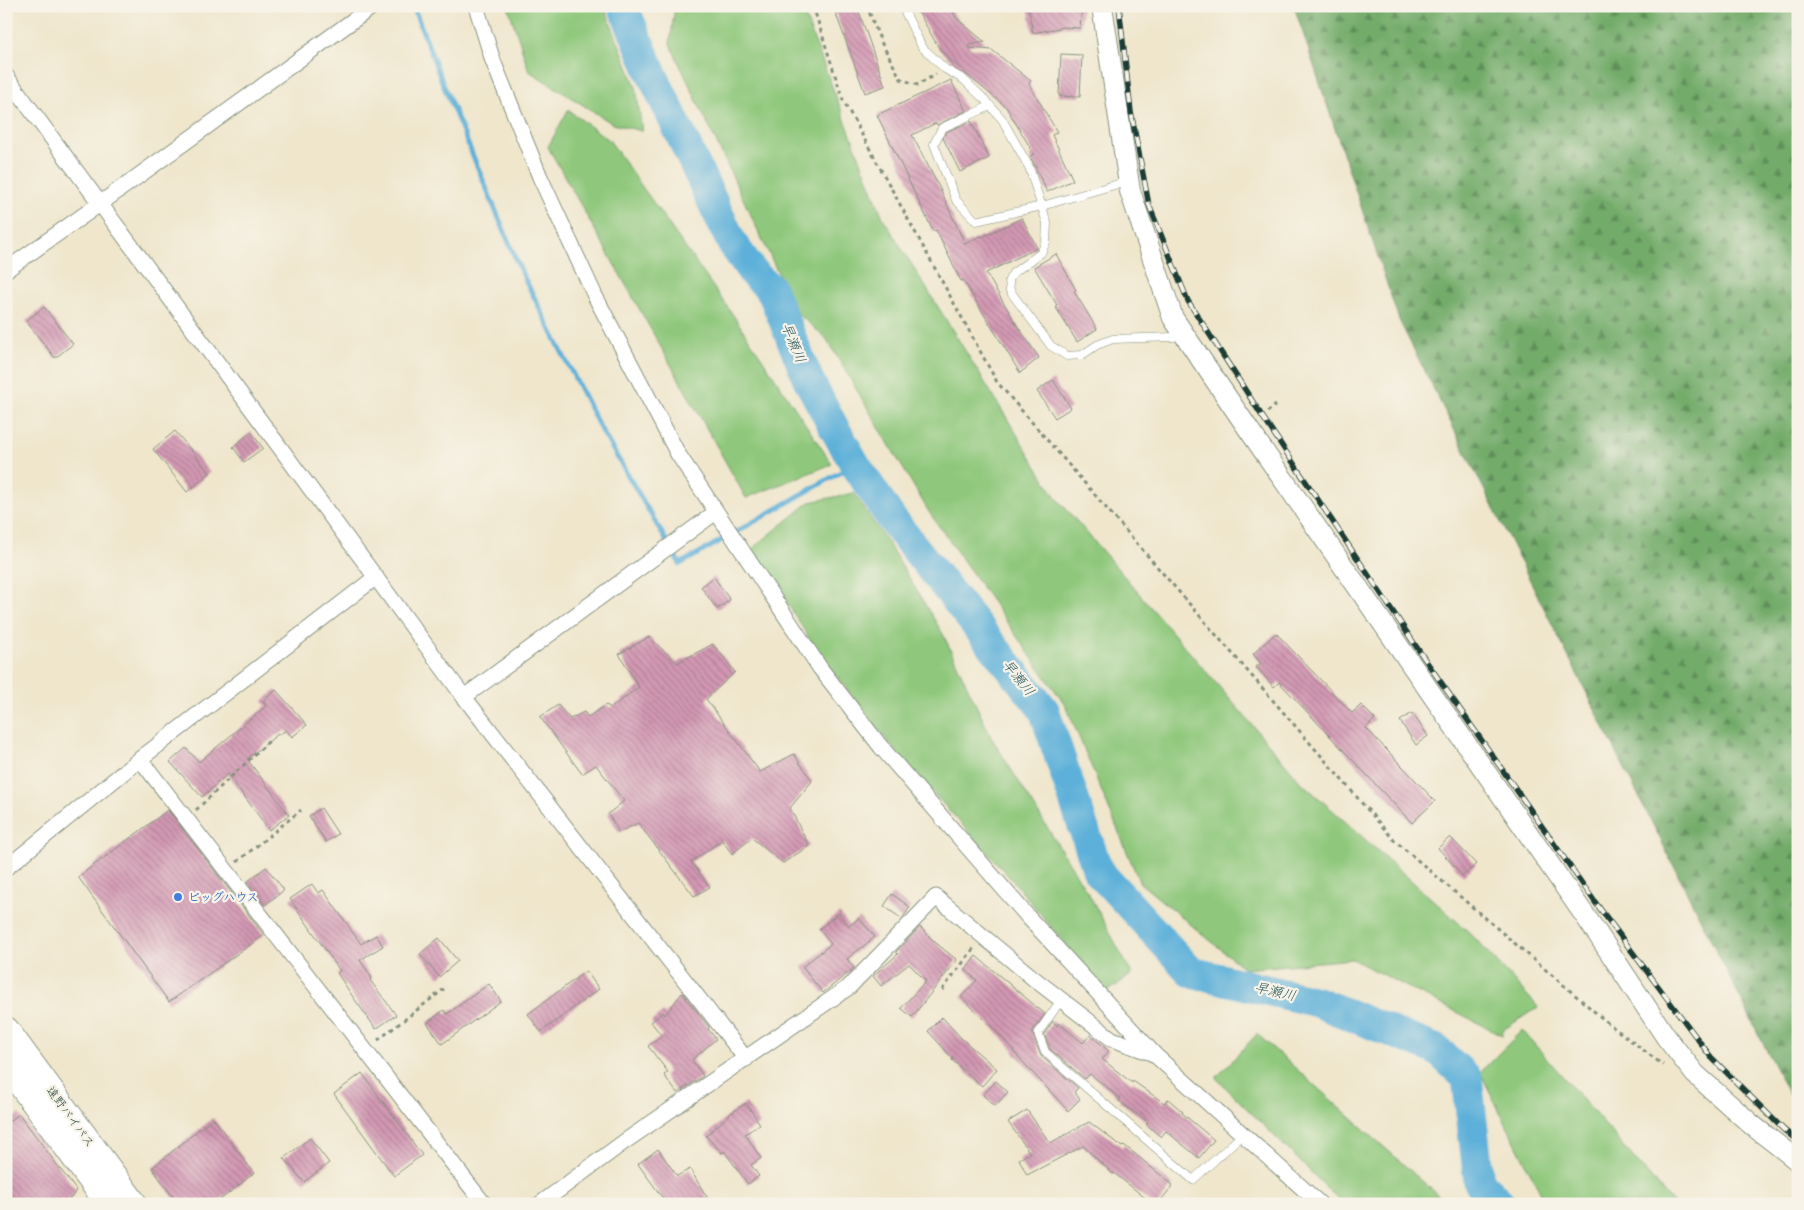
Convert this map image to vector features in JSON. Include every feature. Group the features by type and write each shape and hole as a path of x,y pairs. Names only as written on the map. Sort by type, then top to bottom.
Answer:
{"highway":[{"name":"遠野バイパス","path":"6,1030 134,1204"},
{"name":"遠野バイパス","path":"6,1064 109,1204"}],"street":[{"path":"6,270 101,204 373,6"},
{"path":"476,6 494,62 540,177 595,296 678,454 820,668 881,747 1029,918 1155,1055 1320,1204"},
{"path":"1102,6 1130,191 1174,318 1247,428 1599,936 1666,1037 1694,1074 1798,1161"},
{"path":"6,76 464,696 746,1058"},
{"path":"464,696 716,512"},
{"path":"6,868 140,758 376,577"},
{"path":"140,758 484,1204"},
{"path":"540,1204 624,1142 849,987 936,897 1061,1000 1112,1039 1155,1055"}],"lane":[{"path":"902,6 922,47 945,69 963,79 1002,119 1029,166 1047,223 1046,242 1041,253 1013,273 1008,280 1010,291 1050,346 1067,356 1082,354 1097,345 1113,339 1174,337"},
{"path":"990,106 942,128 934,144 956,200 976,222 1042,206 1128,180"},
{"path":"1061,1000 1038,1033 1045,1052 1193,1180 1243,1134"}],"path":[{"path":"813,6 843,100 997,382 1394,840 1609,1024 1664,1066"},
{"path":"872,6 868,10 880,42 901,79 918,85 945,69"},
{"path":"187,819 269,741"},
{"path":"227,871 301,810"},
{"path":"942,990 983,936"},
{"path":"365,1050 444,989"}],"green space":[{"path":"508,6 604,6 636,87 642,131 613,124 529,71"},
{"path":"675,6 801,6 883,218 1055,496 1302,783 1471,934 1538,1007 1503,1030 1502,1035 1352,959 1245,969 1140,883 1066,706 929,512 826,338 797,313 670,44"},
{"path":"1294,6 1798,6 1798,1091 1789,1095 1399,320"},
{"path":"568,110 609,140 733,315 832,464 746,498 548,147"},
{"path":"854,493 889,545 943,634 991,737 1091,898 1132,974 1106,993 1013,881 897,753 817,651 753,548 810,502"},
{"path":"1522,1030 1674,1204 1546,1204 1480,1072"},
{"path":"1257,1034 1448,1204 1343,1204 1216,1078"}],"building":[{"path":"833,6 857,6 885,86 865,93"},
{"path":"915,6 950,6 956,18 985,42 969,45 970,48 992,50 1031,81 1029,84 1057,132 1052,135 1073,180 1047,192 1030,156 1034,154 1006,107 940,50"},
{"path":"1028,6 1082,6 1080,28 1064,27 1033,33"},
{"path":"1061,54 1082,55 1080,97 1059,96"},
{"path":"951,80 966,111 912,135 939,187 965,244 1022,218 1037,248 986,273 1039,358 1020,373 963,280 961,281 936,230 933,231 877,115"},
{"path":"971,121 989,158 960,172 943,138 946,132"},
{"path":"1056,254 1076,290 1074,291 1097,329 1077,342 1034,267"},
{"path":"44,307 73,344 55,358 26,321"},
{"path":"1053,380 1071,408 1055,418 1037,391"},
{"path":"175,431 210,473 187,492 153,449"},
{"path":"251,432 263,448 244,462 233,447"},
{"path":"714,577 730,600 717,609 701,587"},
{"path":"1276,633 1352,713 1361,705 1375,719 1366,728 1435,801 1412,823 1279,682 1274,687 1256,667 1261,663 1253,654"},
{"path":"649,637 677,663 713,644 735,672 706,699 760,772 794,754 812,781 790,808 809,846 783,863 752,838 732,854 722,840 691,862 710,887 694,896 638,823 619,832 608,814 624,801 596,765 582,774 540,717 558,705 570,719 584,712 588,717 606,705 611,708 639,687 619,654"},
{"path":"276,690 307,725 292,737 286,730 278,734 247,759 289,815 269,830 228,774 202,797 170,762 186,748 199,762 266,706 263,701"},
{"path":"1412,713 1428,736 1416,745 1400,721"},
{"path":"321,808 338,834 326,842 309,816"},
{"path":"168,810 264,935 169,1002 78,877"},
{"path":"1450,837 1476,864 1463,876 1438,848"},
{"path":"266,867 284,890 265,905 247,882"},
{"path":"312,884 318,893 323,890 361,944 376,935 383,946 360,960 372,978 370,980 396,1015 376,1029 337,973 340,971 290,899"},
{"path":"892,894 910,907 902,919 884,906"},
{"path":"839,913 849,926 859,918 875,937 847,959 854,968 823,993 802,967 831,944 819,929"},
{"path":"920,927 957,960 912,1017 901,1008 926,981 909,964 881,986 873,976 898,954 896,952"},
{"path":"439,938 458,961 439,977 420,954"},
{"path":"976,956 1045,1014 1033,1030 1033,1035 1041,1056 1078,1088 1074,1092 1080,1099 1068,1111 1014,1050 961,997 977,980 965,970"},
{"path":"586,971 599,989 541,1032 528,1014"},
{"path":"489,984 501,1001 442,1044 427,1023 444,1010 447,1014"},
{"path":"682,993 709,1027 708,1029 716,1039 692,1060 703,1076 677,1093 664,1075 668,1072 648,1046 662,1036 651,1022 663,1012 665,1015"},
{"path":"942,1017 962,1039 997,1069 982,1086 952,1060 928,1031"},
{"path":"1053,1021 1057,1026 1059,1023 1083,1043 1090,1035 1109,1051 1102,1059 1132,1083 1133,1081 1164,1103 1168,1099 1214,1140 1199,1158 1166,1131 1161,1137 1146,1124 1148,1122 1119,1101 1121,1099 1090,1074 1085,1079 1050,1049 1044,1034"},
{"path":"362,1073 422,1155 394,1176 334,1094"},
{"path":"996,1081 1008,1092 995,1106 983,1095"},
{"path":"746,1103 760,1124 745,1134 761,1158 751,1165 759,1176 748,1184 724,1151 722,1153 706,1136 731,1113"},
{"path":"1027,1110 1050,1143 1089,1122 1122,1147 1124,1145 1173,1185 1158,1204 1153,1204 1113,1174 1083,1146 1027,1175 1019,1159 1030,1153 1008,1122"},
{"path":"19,1114 76,1190 72,1197 63,1204 6,1204 6,1124"},
{"path":"213,1118 254,1173 215,1204 178,1204 152,1168"},
{"path":"310,1138 329,1163 304,1182 284,1158"},
{"path":"658,1149 677,1176 690,1169 711,1204 667,1204 638,1164"}],"waterway":[{"path":"413,6 443,84 520,269 599,426 680,564 855,464"},
{"name":"早瀬川","path":"623,6 651,72 732,243 754,274 771,289 808,379 855,464 893,521 1044,710 1098,871 1191,972 1317,1002 1437,1050 1467,1078 1479,1182 1501,1204"}],"railway":[{"path":"1119,6 1131,112 1149,205 1188,301 1262,416 1424,658 1595,902 1711,1057 1784,1130 1798,1141"}],"place":[{"name":"ビッグハウス","path":"178,897"}]}
